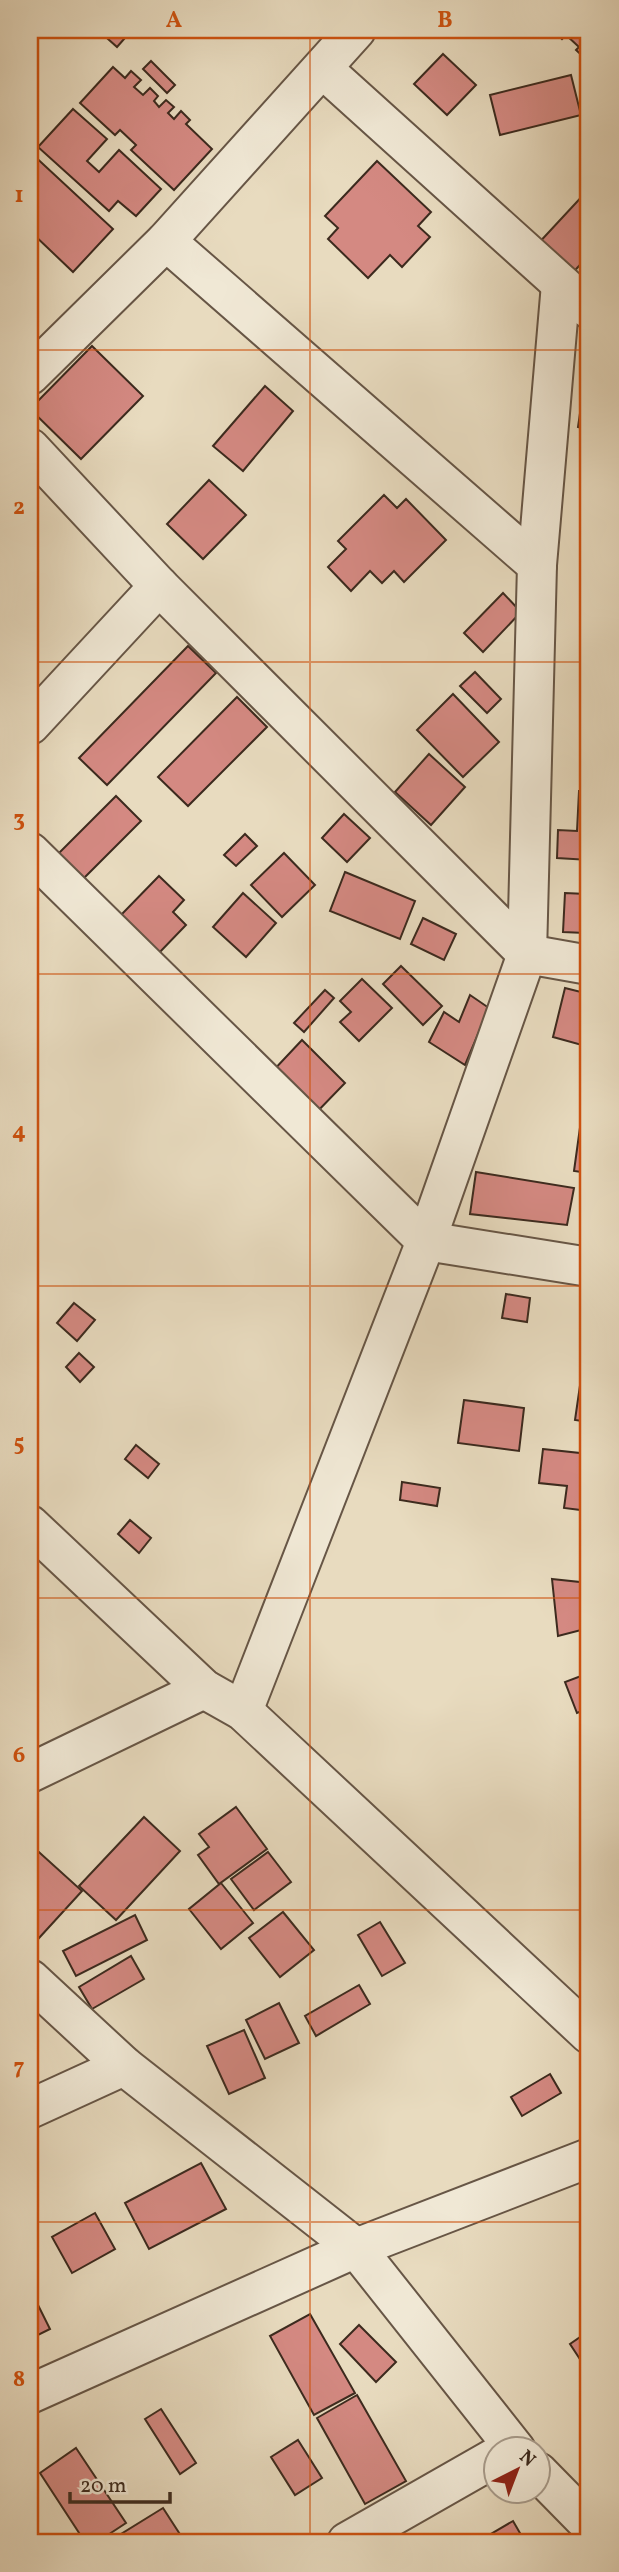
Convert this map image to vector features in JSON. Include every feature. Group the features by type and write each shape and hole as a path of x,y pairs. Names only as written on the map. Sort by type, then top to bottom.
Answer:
{"street":[{"path":"30,375 166,241 356,30"},
{"path":"323,69 589,309"},
{"path":"166,241 537,565"},
{"path":"243,1711 426,1241 527,954 537,565 561,284"},
{"path":"30,448 159,586 527,954 589,965"},
{"path":"30,725 159,586"},
{"path":"30,852 426,1241 589,1267"},
{"path":"30,1525 204,1689 243,1711 589,2034"},
{"path":"30,1773 204,1689"},
{"path":"30,1979 124,2066 356,2248 500,2436"},
{"path":"30,2109 124,2066"},
{"path":"30,2394 356,2248 589,2158"},
{"path":"347,2542 482,2472"},
{"path":"552,2490 589,2524"}],"building":[{"path":"98,30 132,30 117,47"},
{"path":"289,30 306,30 298,38"},
{"path":"553,30 589,30 589,62 576,50 579,47 566,35 562,39"},
{"path":"443,54 476,85 447,115 414,84"},
{"path":"151,61 175,85 167,93 143,69"},
{"path":"113,67 125,78 131,71 141,80 134,87 143,95 150,88 158,96 154,101 159,107 166,100 174,107 168,113 174,119 181,111 190,120 186,124 212,149 174,190 131,150 136,145 120,130 115,135 80,103"},
{"path":"571,75 581,115 500,135 490,95"},
{"path":"73,109 107,139 87,161 99,172 119,150 161,189 136,216 118,201 109,211 38,147"},
{"path":"30,152 113,229 73,272 30,231"},
{"path":"377,161 431,212 418,226 430,237 402,267 390,255 368,278 328,239 338,228 325,216"},
{"path":"587,191 589,255 568,278 535,247"},
{"path":"92,346 143,396 81,459 30,409"},
{"path":"589,351 589,430 578,427"},
{"path":"265,386 293,411 243,471 213,446"},
{"path":"587,442 589,465 584,465"},
{"path":"209,480 246,515 203,559 167,524"},
{"path":"384,495 397,508 406,499 446,540 404,582 394,571 382,583 370,571 351,591 328,567 346,549 338,541"},
{"path":"503,593 521,612 483,652 464,633"},
{"path":"188,646 216,673 107,785 79,758"},
{"path":"475,672 501,699 487,713 460,686"},
{"path":"453,694 499,742 463,777 417,730"},
{"path":"237,697 267,727 188,806 158,777"},
{"path":"429,754 465,787 431,825 395,792"},
{"path":"579,791 589,792 589,860 557,858 558,830 577,831"},
{"path":"116,796 141,821 81,881 56,856"},
{"path":"344,814 370,838 347,862 322,838"},
{"path":"245,834 257,846 236,866 224,855"},
{"path":"284,853 315,885 282,917 251,885"},
{"path":"345,872 415,901 400,939 330,911"},
{"path":"159,876 184,900 173,912 186,925 157,955 120,916"},
{"path":"243,893 276,923 246,957 213,927"},
{"path":"565,893 586,894 585,933 563,932"},
{"path":"423,918 456,934 444,960 411,944"},
{"path":"401,966 442,1006 423,1025 383,984"},
{"path":"362,979 392,1008 359,1041 340,1022 351,1012 340,1001"},
{"path":"565,988 589,994 589,1047 553,1037"},
{"path":"325,990 334,998 304,1032 294,1023"},
{"path":"470,995 489,1008 465,1065 429,1042 444,1012 459,1022"},
{"path":"302,1040 345,1083 312,1117 270,1074"},
{"path":"582,1113 589,1115 589,1173 574,1171"},
{"path":"476,1172 574,1188 567,1225 470,1214"},
{"path":"506,1294 530,1298 527,1322 502,1318"},
{"path":"74,1303 95,1320 77,1341 57,1323"},
{"path":"585,1351 589,1352 589,1422 575,1420"},
{"path":"79,1353 94,1367 80,1382 66,1367"},
{"path":"464,1400 524,1408 519,1451 458,1443"},
{"path":"136,1445 159,1464 148,1478 125,1459"},
{"path":"543,1449 589,1454 589,1511 564,1508 567,1486 539,1483"},
{"path":"402,1482 440,1488 437,1506 400,1500"},
{"path":"130,1520 151,1538 139,1553 118,1534"},
{"path":"552,1579 589,1583 589,1628 558,1636"},
{"path":"589,1673 589,1708 577,1713 565,1682"},
{"path":"589,1736 589,1757 584,1737"},
{"path":"236,1807 267,1849 219,1884 198,1855 209,1847 199,1834"},
{"path":"144,1817 180,1851 116,1920 79,1886"},
{"path":"30,1844 82,1891 39,1938 30,1930"},
{"path":"268,1852 291,1882 254,1910 231,1879"},
{"path":"221,1883 253,1923 221,1949 189,1909"},
{"path":"283,1912 314,1950 280,1977 249,1938"},
{"path":"135,1915 147,1940 76,1976 63,1951"},
{"path":"380,1922 405,1963 382,1976 358,1935"},
{"path":"131,1956 144,1979 92,2009 79,1987"},
{"path":"359,1985 370,2004 316,2036 305,2016"},
{"path":"279,2003 299,2043 265,2059 246,2020"},
{"path":"244,2030 265,2078 229,2094 207,2046"},
{"path":"550,2074 561,2093 522,2116 511,2097"},
{"path":"201,2163 226,2209 149,2249 125,2203"},
{"path":"95,2213 115,2249 72,2273 52,2237"},
{"path":"30,2289 50,2329 30,2339"},
{"path":"310,2314 355,2393 314,2415 270,2336"},
{"path":"359,2325 396,2362 376,2382 340,2344"},
{"path":"589,2331 589,2373 570,2344"},
{"path":"357,2395 406,2481 365,2504 317,2418"},
{"path":"161,2409 196,2463 180,2474 145,2419"},
{"path":"298,2440 322,2478 295,2495 271,2457"},
{"path":"76,2448 126,2523 97,2542 85,2542 40,2473"},
{"path":"163,2508 185,2542 108,2542"},
{"path":"513,2521 524,2540 477,2542"}]}
